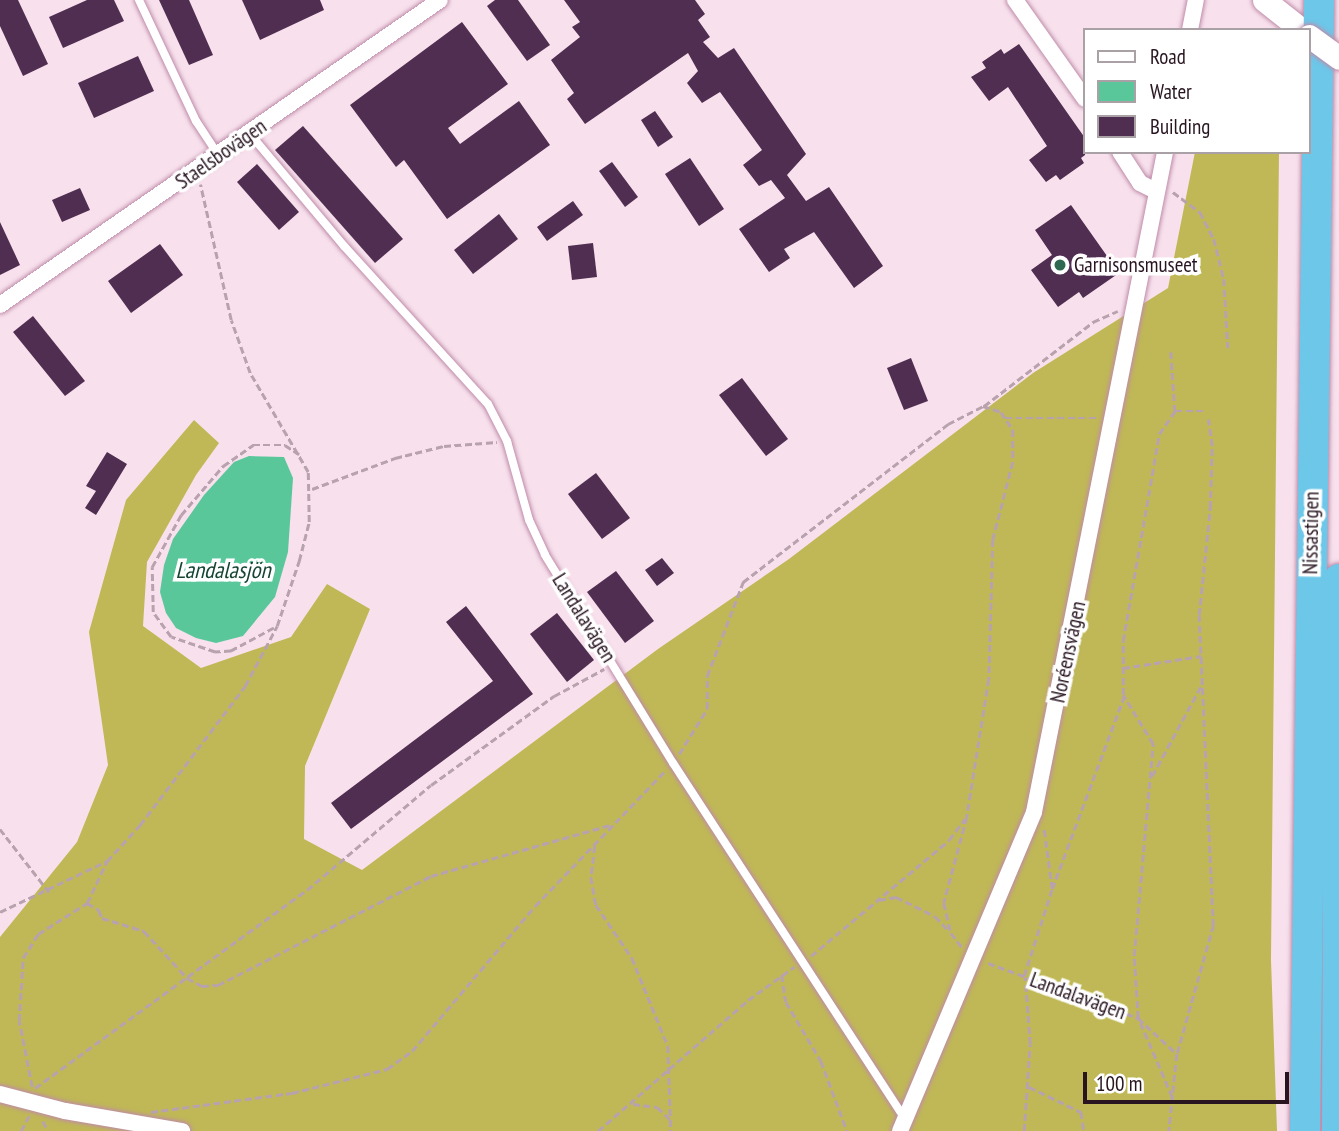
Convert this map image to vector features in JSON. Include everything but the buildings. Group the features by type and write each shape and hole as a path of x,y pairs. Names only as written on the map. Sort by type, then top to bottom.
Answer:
{"highway":[{"name":"Nissastigen","path":"1305,1131 1319,0"},
{"path":"1338,1131 1339,579"},
{"path":"1305,1066 1318,1098 1321,1131"}],"street":[{"name":"Staelsbovägen","path":"0,305 219,156 440,0"},
{"path":"1015,0 1084,98"},
{"path":"1190,28 1196,0"},
{"path":"1269,4 1299,28"},
{"path":"1311,37 1339,58"},
{"path":"1121,154 1140,183 1157,187"},
{"name":"Noréensvägen","path":"903,1125 1034,812 1165,154"},
{"path":"0,1094 182,1131"}],"lane":[{"path":"139,0 196,121 219,156"},
{"name":"Landalavägen","path":"250,134 344,246 488,404 507,440 529,520 545,555 673,763 802,961 903,1125"}],"path":[{"path":"198,170 202,211 250,373 300,454 311,489 299,561 277,626 216,728 107,861 87,903 38,934 23,958 19,1021 32,1090 363,846 430,785 554,696 612,665"},
{"path":"1157,187 1200,212 1214,239 1224,279 1228,348"},
{"path":"132,1122 159,1107 239,1102 387,1069 412,1051 535,906 673,763 706,709 708,676 743,582 947,424 983,406 1093,322 1134,304"},
{"path":"1024,1131 1029,1087 1024,976 1052,889 1124,696 1123,641 1159,434 1175,411 1171,352"},
{"path":"951,933 944,903 967,817 992,653 993,540 1013,462 1013,430 1005,418 983,406"},
{"path":"1175,411 1203,411"},
{"path":"1005,418 1112,418"},
{"path":"1169,1131 1177,1054 1213,926 1199,615 1212,446 1208,419"},
{"path":"311,489 395,458 444,446 507,440"},
{"path":"277,626 230,651 203,650 171,637 153,612 152,567 202,487 238,454 253,445 270,443 285,445 300,454"},
{"path":"1123,668 1201,656"},
{"path":"1151,778 1203,683"},
{"path":"1124,696 1153,744 1140,860 1134,956 1138,1018 1173,1099"},
{"path":"598,1131 782,975 949,840 967,817"},
{"path":"87,903 99,911 102,918 144,931 187,978 202,986 218,985 431,876 616,822"},
{"path":"1044,828 1052,889"},
{"path":"0,829 48,892"},
{"path":"595,846 591,877 596,905 632,958 653,1000 672,1070 671,1131"},
{"path":"0,912 48,892 70,876 107,861"},
{"path":"877,900 896,897 935,916 974,957"},
{"name":"Landalavägen","path":"974,957 1138,1018 1177,1054"},
{"path":"782,975 786,1002 821,1061 847,1131"},
{"path":"1029,1087 1081,1112 1084,1131"},
{"path":"632,1104 644,1102 657,1107 672,1121"},
{"path":"21,1131 30,1115"},
{"path":"41,1118 48,1131"}],"shaded area":[{"path":"1195,154 1279,154 1271,960 1277,1131 0,1131 0,937 77,842 108,765 89,632 126,500 194,420 219,443 196,475 147,562 143,626 201,668 291,637 327,584 370,609 305,766 304,839 362,870 658,649 789,559 1033,373 1168,288"}],"water":[{"name":"Landalasjön","path":"249,456 284,457 293,478 288,552 275,597 243,636 216,643 196,638 176,628 166,613 160,592 164,565 173,539 204,495 234,462"}],"place":[{"name":"Garnisonsmuseet","path":"1060,265"}]}
